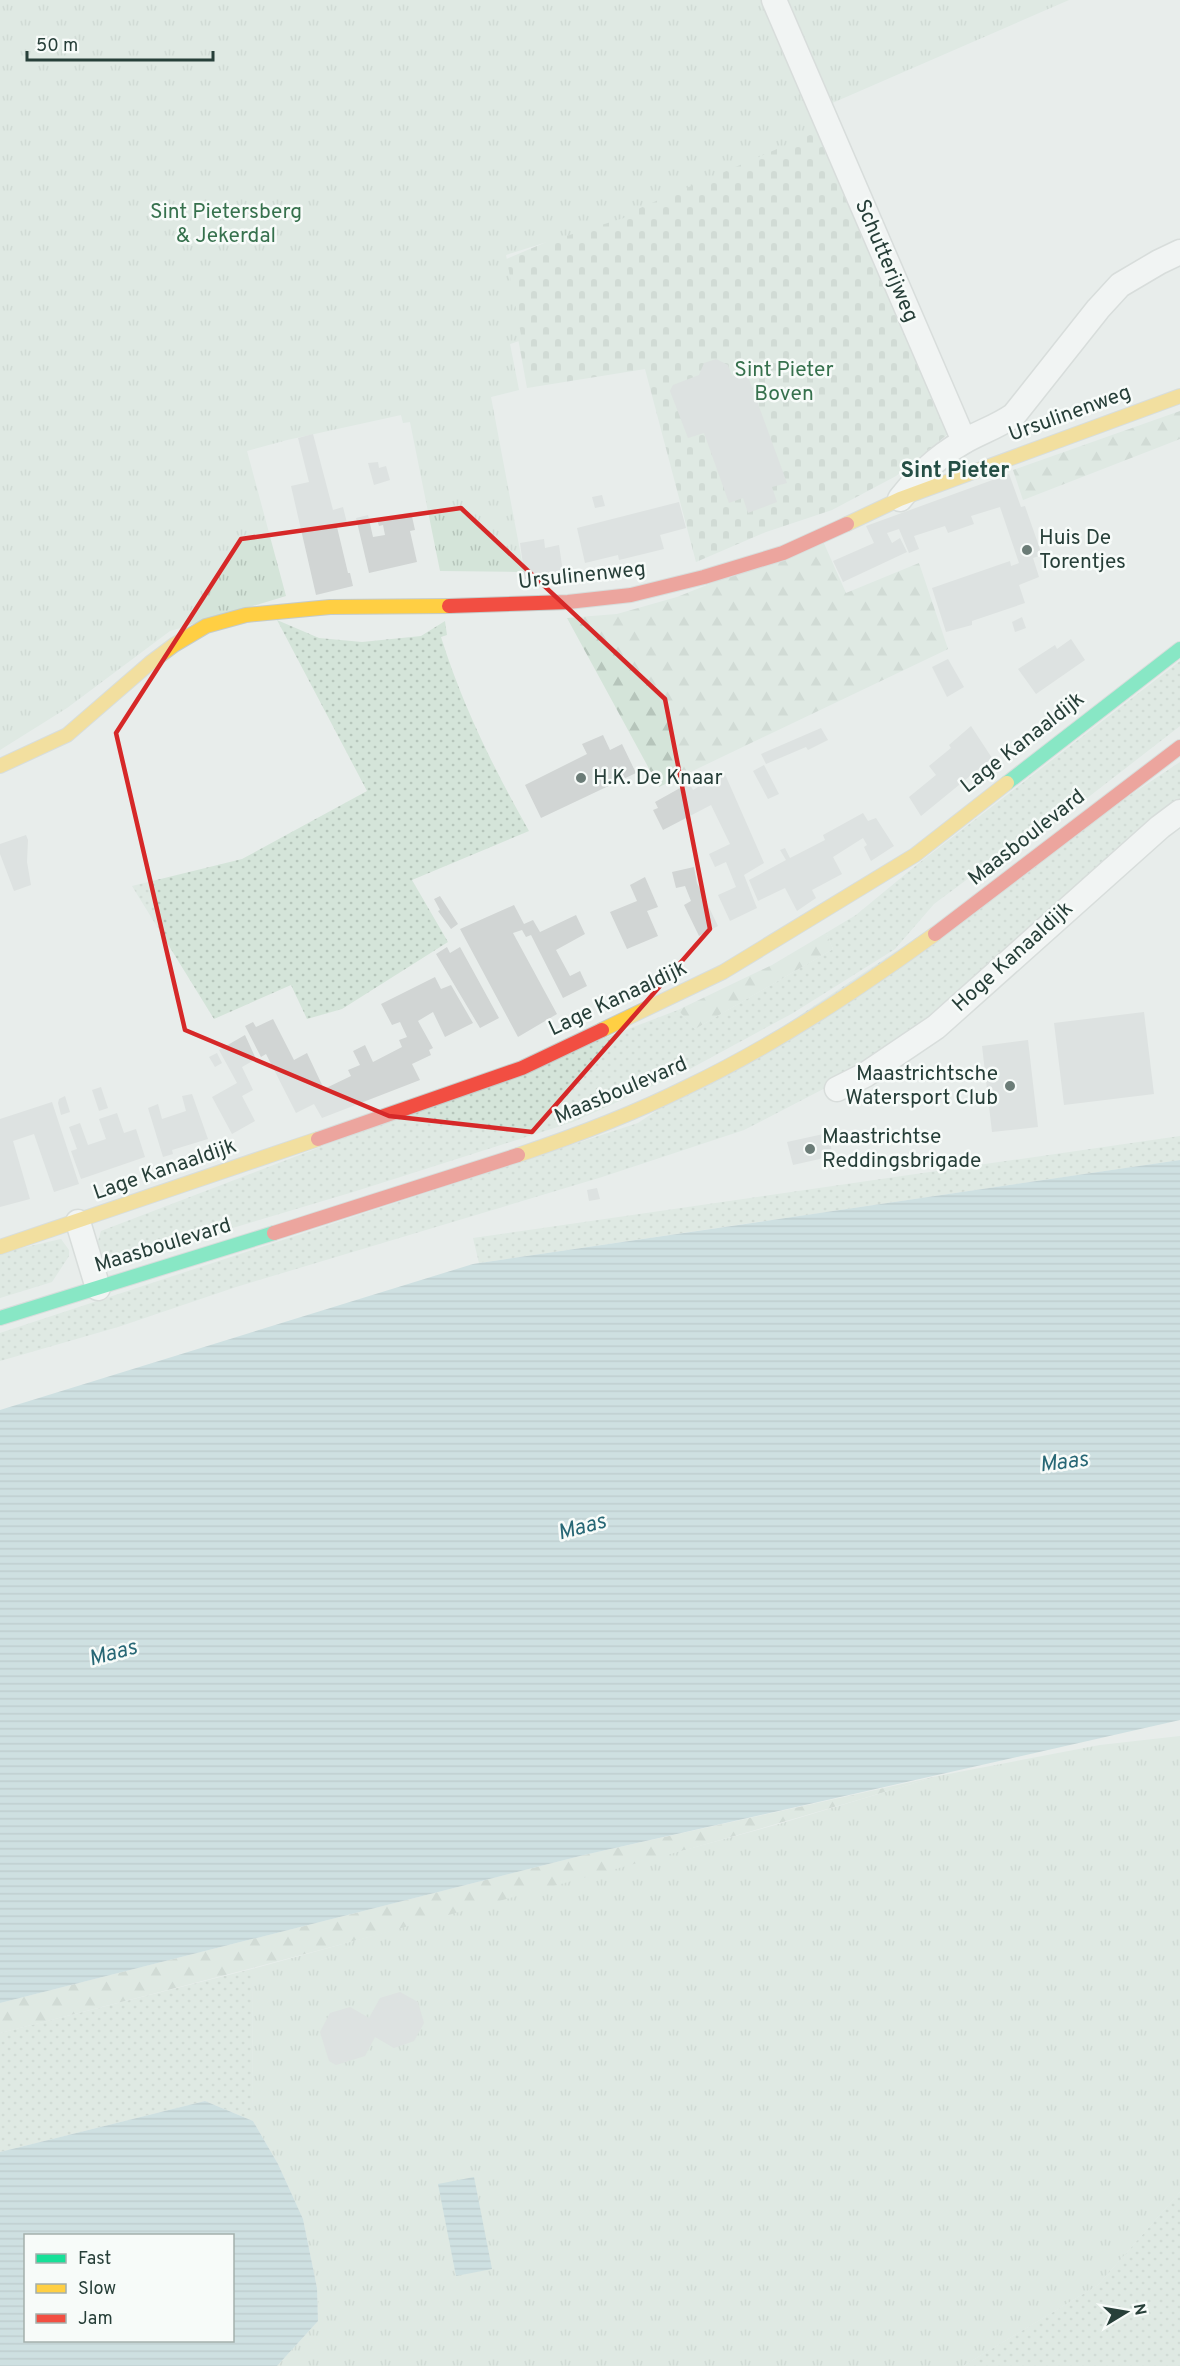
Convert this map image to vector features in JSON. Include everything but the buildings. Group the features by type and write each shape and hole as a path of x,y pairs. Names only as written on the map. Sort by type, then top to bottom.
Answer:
{"street":[{"name":"Schutterijweg","path":"774,0 964,441"},
{"path":"900,499 925,468 964,441 997,427 1014,415 1098,309 1120,285 1180,252"},
{"name":"Ursulinenweg","path":"0,766 67,735 150,663 206,626 246,615 297,609 515,605 631,595 704,577 783,553 900,499 1180,396"},
{"name":"Lage Kanaaldijk","path":"0,1247 522,1068 723,972 915,855 1180,649"},
{"name":"Maasboulevard","path":"0,1318 499,1162 589,1129 686,1087 765,1045 843,999 915,950 1180,747"},
{"name":"Hoge Kanaaldijk","path":"837,1089 865,1075 936,1027 1160,827 1180,812"},
{"path":"78,1222 98,1288"}],"highlighted area":[{"path":"461,508 665,699 710,929 532,1132 389,1116 185,1030 116,733 241,539"}],"green space":[{"name":"Sint Pietersberg & Jekerdal","path":"0,0 1069,0 830,104 819,131 626,214 627,217 506,255 522,340 510,344 519,390 491,397 524,572 440,571 410,422 403,423 401,415 247,451 286,596 170,631 67,708 0,750"},
{"name":"Sint Pieter Boven","path":"817,127 948,434 896,476 832,510 766,532 696,562 645,369 527,388 504,260"},
{"path":"1180,411 1180,439 1023,500 1013,470"},
{"path":"822,539 846,593 919,563 948,649 659,787 567,618 617,614 677,597"},
{"path":"277,620 319,638 362,642 421,636 445,621 447,635 441,637 459,688 491,760 529,831 412,880 448,942 342,1009 307,1019 291,985 214,1019 132,886 242,859 367,791"},
{"path":"1180,661 1180,726 1024,847 985,866 934,904 895,949 793,1013 688,1070 573,1122 353,1192 125,1260 112,1261 102,1254 97,1245 101,1231 678,1010 695,1029 833,949 826,933 856,915 919,863"},
{"path":"1180,762 1180,801 922,1027 858,1071 744,1130 602,1177 236,1287 118,1327 0,1361 0,1333 638,1123"},
{"path":"826,933 833,949 695,1029 678,1010 772,965"},
{"path":"1180,1136 1180,1160 479,1263 473,1238"},
{"path":"61,1239 69,1250 69,1256 52,1282 0,1298 0,1253"},
{"path":"1180,1736 1180,2192 1098,2285 963,2366 277,2366 318,2321 317,2288 303,2219 278,2164 253,2121 252,1969 779,1824 938,1776 1100,1745"},
{"path":"938,1776 705,1845 470,1910 0,2033 0,2003 584,1855"},
{"path":"252,1969 253,2121 205,2101 0,2152 0,2033"},
{"path":"1180,2192 1180,2366 963,2366 1098,2285"}],"water":[{"name":"Maas","path":"1180,1160 1180,1720 584,1855 0,2003 0,1410 473,1264"},
{"path":"205,2101 253,2121 278,2164 303,2219 317,2288 318,2321 277,2366 0,2366 0,2152"},
{"path":"474,2177 492,2269 456,2276 438,2184"}],"traffic: fast":[{"path":"1007,783 1180,649"},
{"path":"0,1318 274,1233"}],"traffic: slow":[{"path":"847,524 900,499 1180,396"},
{"path":"0,766 67,735 150,663 206,626 246,615 330,607 449,606"},
{"path":"602,1030 723,972 915,855 1007,783"},
{"path":"518,1155 625,1115 720,1071 814,1016 935,934"},
{"path":"0,1247 318,1139"}],"traffic: jam":[{"path":"449,606 568,602 631,595 704,577 783,553 847,524"},
{"path":"935,934 1180,747"},
{"path":"318,1139 522,1068 602,1030"},
{"path":"274,1233 518,1155"}],"place":[{"name":"Huis De Torentjes","path":"1027,550"},
{"name":"H.K. De Knaar","path":"581,778"},
{"name":"Maastrichtsche Watersport Club","path":"1010,1086"},
{"name":"Maastrichtse Reddingsbrigade","path":"810,1149"}],"district":[{"name":"Sint Pieter","path":"955,471"}]}
